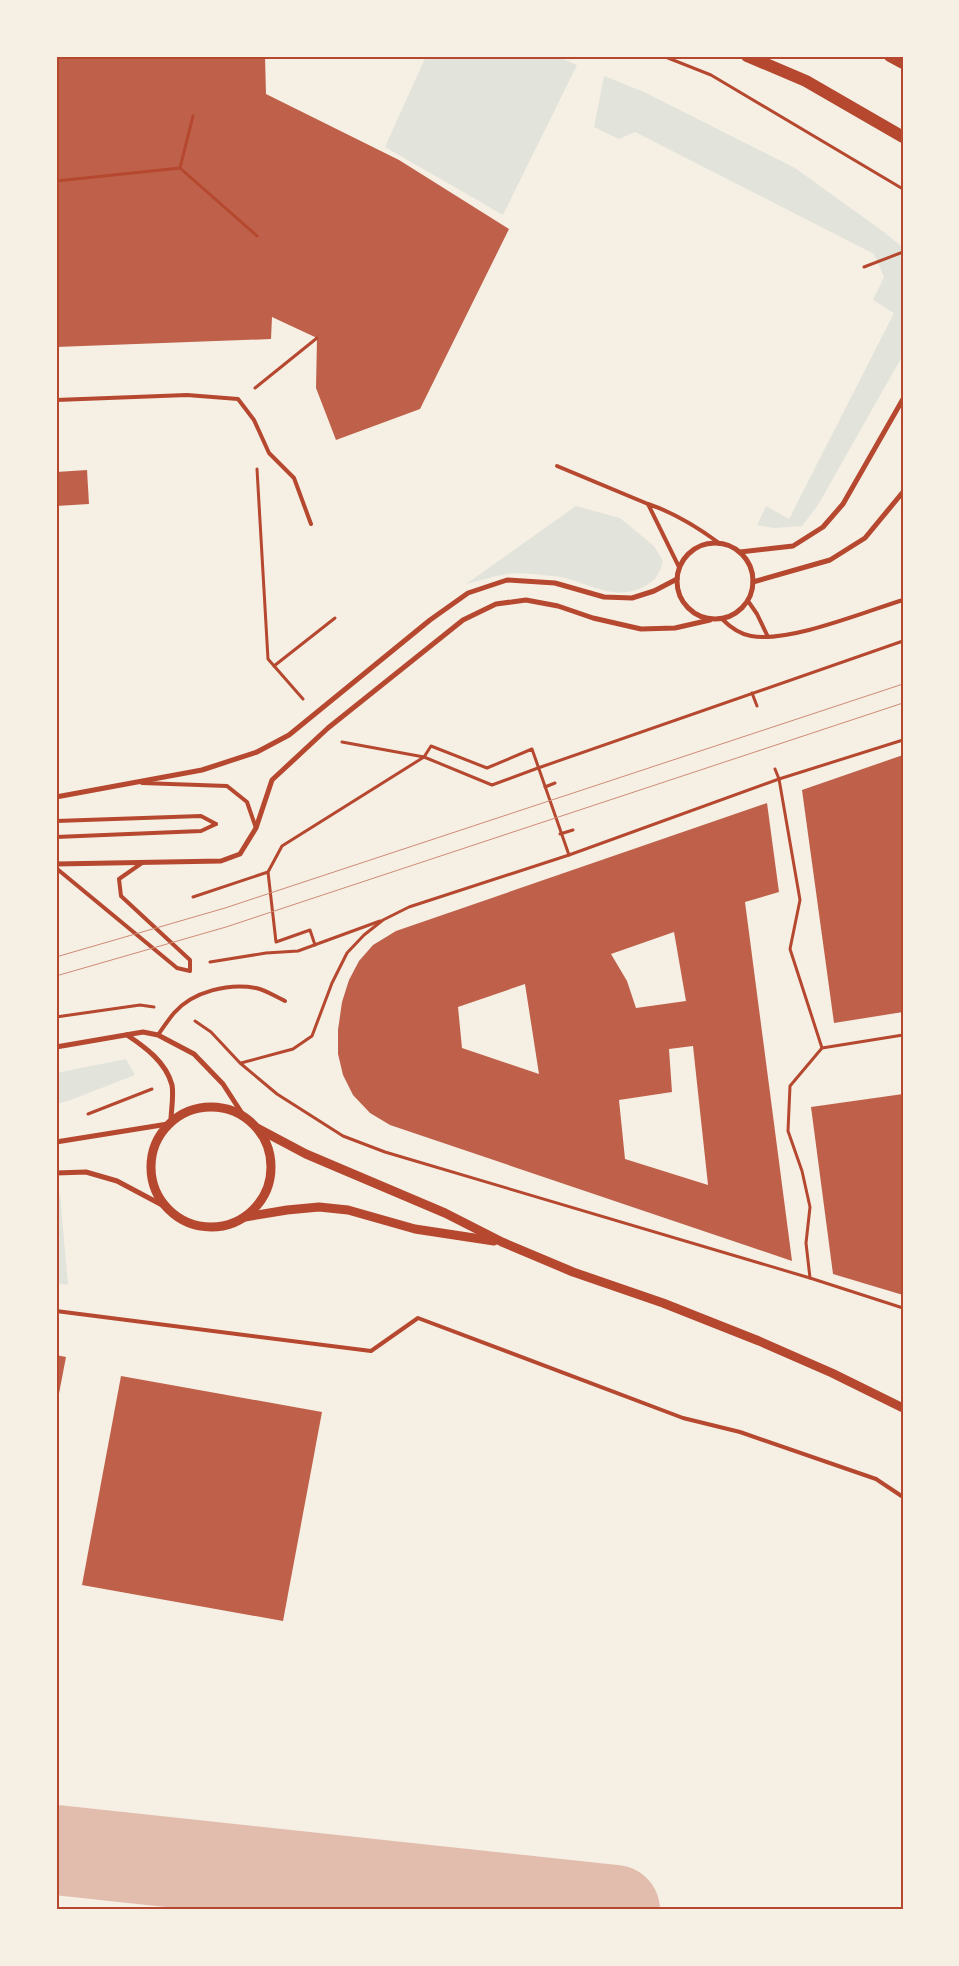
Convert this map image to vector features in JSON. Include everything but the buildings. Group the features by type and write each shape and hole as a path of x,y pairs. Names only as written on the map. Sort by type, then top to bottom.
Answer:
{"main road":[{"path":"747,56 806,81 903,138"},
{"path":"890,56 903,63"}],"street":[{"path":"740,552 793,546 823,527 843,504 903,399"},
{"path":"753,582 830,560 865,538 903,492"},
{"path":"56,864 221,861 240,854 256,828 272,780 328,728 463,620 496,604 526,600 558,606 593,618 641,630 675,628 722,619 737,612 748,602 753,582 748,561 740,552 730,546 719,543 700,546 692,550 679,567 676,578 677,590 682,601 694,613 710,620"},
{"path":"56,797 202,770 257,752 289,735 317,714 430,620 468,593 507,580 556,583 604,596 632,598 654,591 676,578"},
{"path":"56,1048 143,1032 158,1035 194,1054 204,1063 223,1084 243,1115 257,1128 306,1154 445,1213 502,1242 573,1272 663,1302 759,1341 832,1373 903,1408"},
{"path":"127,1035 147,1048 166,1072 172,1086 169,1123"},
{"path":"164,1206 153,1187 150,1165 155,1143 169,1123 187,1111 206,1106 225,1108 243,1115"},
{"path":"56,1142 169,1123"},
{"path":"245,1217 260,1202 269,1184 271,1164 267,1144 257,1128"},
{"path":"56,1173 86,1172 117,1181 164,1206 181,1220 203,1227 225,1226 245,1217 319,1207 348,1210 415,1229 502,1242"}],"lane":[{"path":"56,400 187,395 238,399 254,420 269,453 294,478 311,524"},
{"path":"557,466 648,504 673,512 697,526 719,543"},
{"path":"648,504 679,567"},
{"path":"722,619 734,630 750,636 768,637 808,630 903,600"},
{"path":"748,602 758,614 768,637"},
{"path":"135,782 227,786 246,802 256,828"},
{"path":"56,821 201,816 216,824 201,831 56,837"},
{"path":"56,868 177,968 190,971 190,960 121,896 119,879 142,863"},
{"path":"158,1035 175,1012 189,1001 212,990 235,986 258,989 285,1001"},
{"path":"56,1312 371,1351 418,1318 683,1418 740,1432 876,1479 903,1497"}],"path":[{"path":"663,56 712,75 903,188"},
{"path":"180,168 192,116"},
{"path":"56,181 180,168 257,236"},
{"path":"864,267 903,252"},
{"path":"254,420 255,386 316,338"},
{"path":"257,460 268,659 317,714"},
{"path":"274,666 335,618"},
{"path":"328,728 339,742 424,757 492,786 538,768 903,641"},
{"path":"752,693 757,706"},
{"path":"206,963 266,953 298,951 383,920 408,907 568,855 779,780 903,740"},
{"path":"315,945 310,930 276,942 268,872 282,846 424,757 431,746 487,768 532,749 568,855"},
{"path":"776,769 800,900 790,948 822,1048"},
{"path":"545,787 555,783"},
{"path":"560,834 573,830"},
{"path":"193,897 268,872"},
{"path":"240,1063 293,1049 312,1036 332,983 347,953 364,935 383,920"},
{"path":"154,1006 159,1000"},
{"path":"56,1017 140,1005 154,1006 175,1012 186,1016 211,1032 240,1063 284,1098 319,1122 351,1140 395,1155 810,1278 903,1308"},
{"path":"810,1278 806,1243 810,1207 802,1171 788,1131 790,1086 822,1048 903,1035"},
{"path":"204,1063 229,1051"},
{"path":"79,1118 170,1081"}],"shaded area":[{"path":"426,56 556,56 577,65 503,215 385,147"},
{"path":"604,76 644,92 795,168 884,232 903,248 903,355 818,505 802,526 774,528 757,525 766,506 789,519 894,313 873,300 884,277 874,254 635,132 619,139 594,127"},
{"path":"576,506 620,518 654,546 663,561 654,579 643,587 620,592 598,589 564,578 524,573 512,573 466,584"},
{"path":"126,1059 135,1075 56,1104 56,1073"},
{"path":"60,1195 68,1285 56,1283 56,1196"}],"taxiway":[{"path":"56,1850 615,1910"}],"tram line":[{"path":"56,957 225,908 903,684"},
{"path":"56,976 226,927 903,703"}]}
